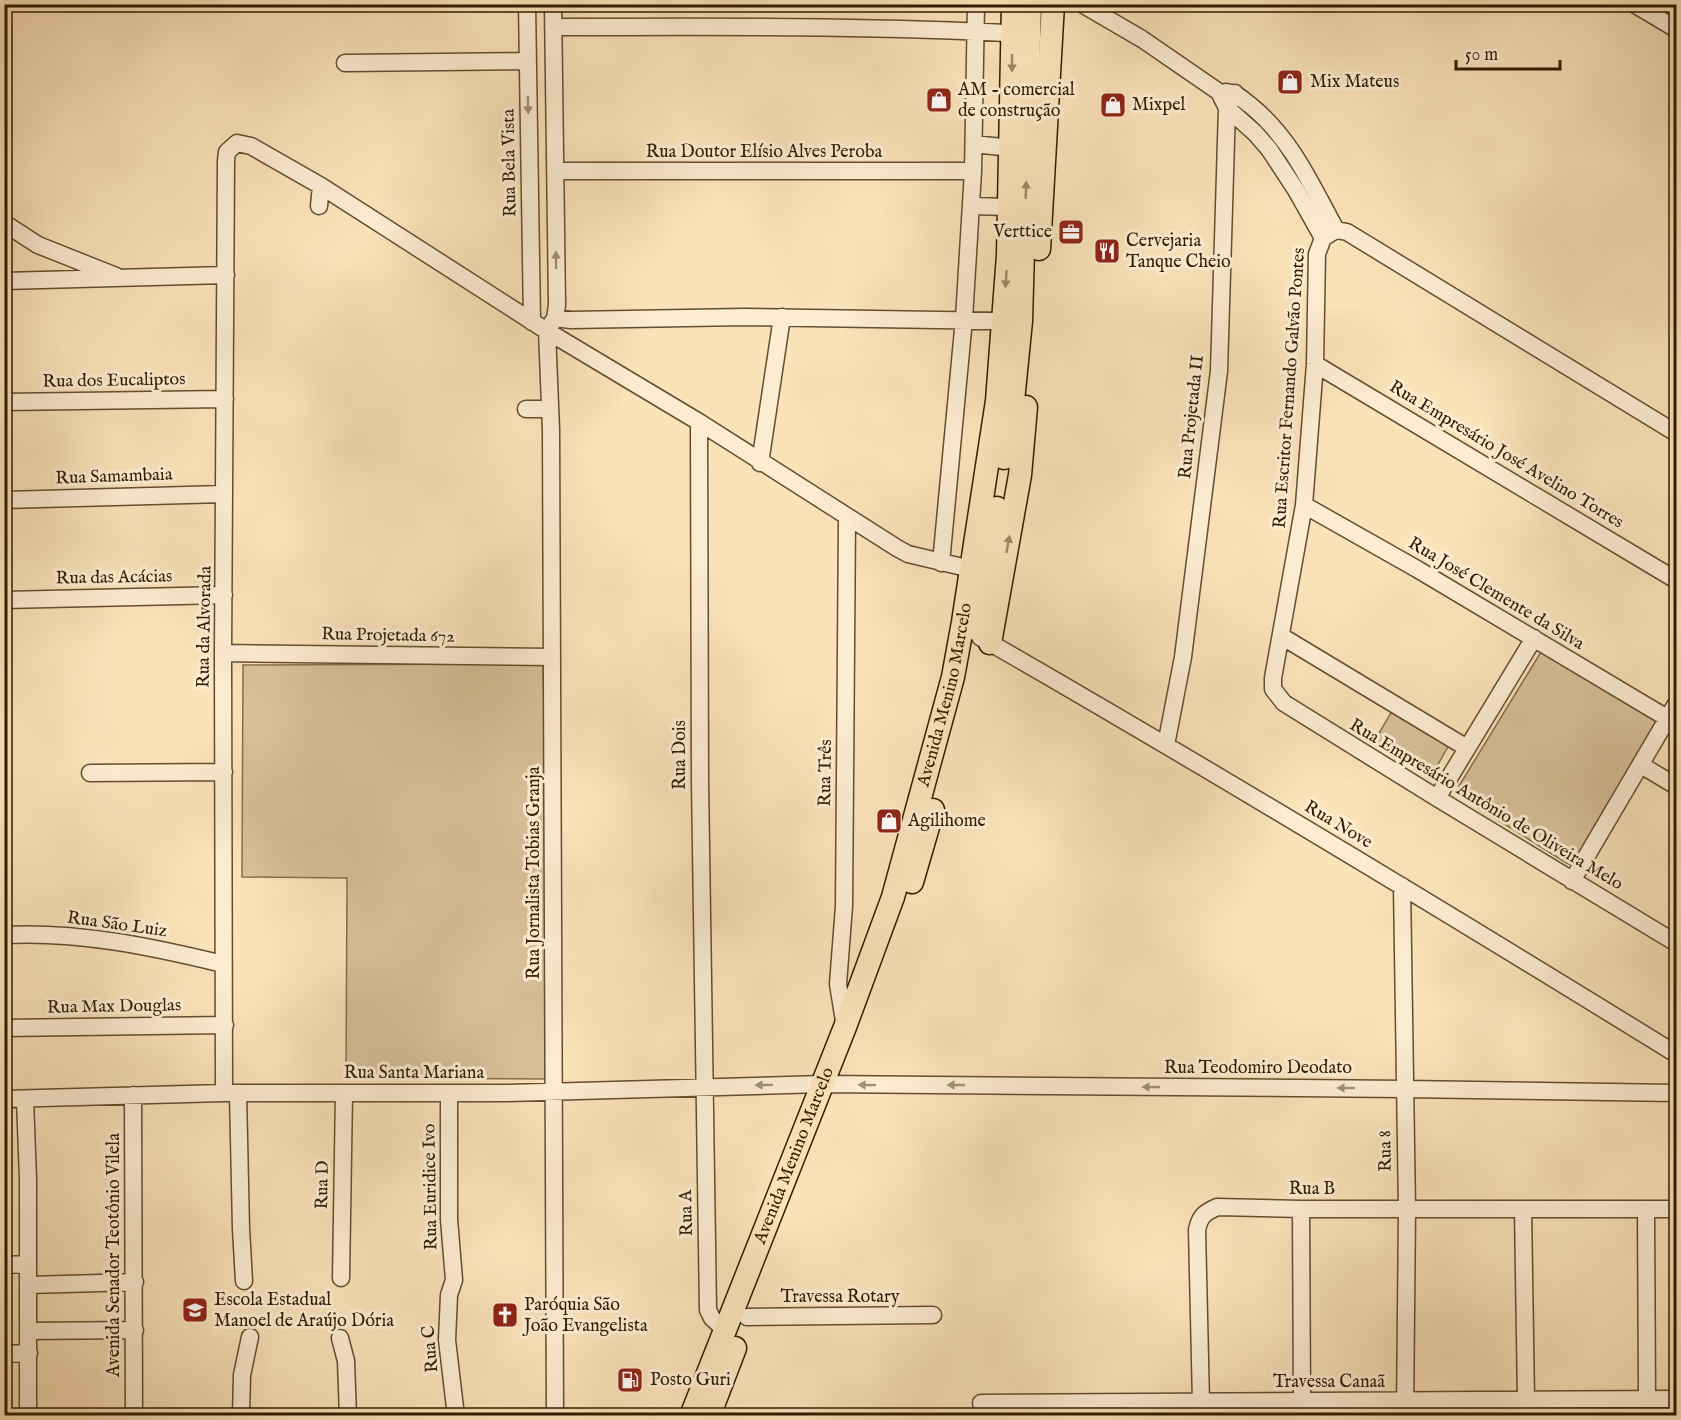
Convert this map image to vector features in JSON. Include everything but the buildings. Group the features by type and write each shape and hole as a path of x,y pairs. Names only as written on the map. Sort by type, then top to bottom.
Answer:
{"main road":[{"name":"Avenida Menino Marcelo","path":"691,1416 891,946 922,851 962,705 983,639 995,520 1013,401 1021,321 1027,157 1025,23 1013,4"},
{"path":"1025,23 1052,4"},
{"path":"983,639 1020,475 1035,302 1052,4"},
{"name":"Avenida Menino Marcelo","path":"709,1416 831,1084 845,1027 893,897 953,677 997,401 1011,148 1025,23"},
{"path":"995,520 1017,493"}],"street":[{"path":"941,563 964,319 973,171 976,4"},
{"path":"1082,4 1142,39 1227,98 1267,119 1284,138 1330,234"},
{"path":"1634,4 1660,11 1677,29"},
{"path":"527,6 553,6 557,305 551,325"},
{"name":"Rua Bela Vista","path":"527,6 532,322"},
{"path":"553,27 773,27 976,31 1025,23"},
{"path":"345,63 527,61"},
{"path":"1227,98 1269,149 1296,190 1330,234"},
{"name":"Rua Projetada II","path":"1166,745 1183,657 1219,371 1227,98"},
{"path":"1256,133 1267,119"},
{"name":"Rua da Alvorada","path":"244,1281 225,1025 223,964 227,152 237,143 244,144 321,186"},
{"path":"974,144 1011,148"},
{"name":"Rua Doutor Elísio Alves Peroba","path":"555,171 973,171"},
{"path":"319,206 321,186 532,322 551,325 571,320 782,317 1003,321"},
{"path":"971,206 1009,207"},
{"path":"4,223 38,245 123,278"},
{"path":"1330,234 1347,232 1677,433"},
{"name":"Rua Escritor Fernando Galvão Pontes","path":"1277,697 1273,689 1273,678 1304,505 1315,364 1317,254 1330,234"},
{"path":"4,281 226,275"},
{"path":"760,463 782,317"},
{"path":"551,325 760,463 908,554 971,569"},
{"name":"Rua Jornalista Tobias Granja","path":"551,325 555,1416"},
{"name":"Rua Empresário José Avelino Torres","path":"1315,364 1677,580"},
{"name":"Rua dos Eucaliptos","path":"4,402 225,399"},
{"path":"526,410 550,409"},
{"name":"Rua Dois","path":"699,422 704,1087"},
{"name":"Rua Samambaia","path":"4,500 224,494"},
{"name":"Rua José Clemente da Silva","path":"1304,505 1667,718"},
{"name":"Rua Três","path":"845,1027 838,984 844,906 847,518"},
{"name":"Rua das Acácias","path":"4,600 224,595"},
{"path":"1281,636 1467,748"},
{"path":"1437,798 1534,638"},
{"name":"Rua Nove","path":"983,639 1402,886 1677,1054"},
{"name":"Rua Projetada 672","path":"223,653 552,657"},
{"name":"Rua Empresário Antônio de Oliveira Melo","path":"1277,697 1437,798 1677,943"},
{"path":"1572,881 1677,704"},
{"path":"1641,765 1677,786"},
{"path":"90,773 224,772"},
{"name":"Rua 8","path":"1402,886 1407,1209 1405,1408"},
{"name":"Rua São Luiz","path":"4,935 29,934 101,940 168,951 223,964"},
{"name":"Rua Max Douglas","path":"4,1028 225,1025"},
{"name":"Rua Santa Mariana","path":"4,1100 231,1093 555,1092 831,1084"},
{"name":"Rua Teodomiro Deodato","path":"831,1084 1677,1093"},
{"name":"Rua A","path":"704,1087 708,1310 712,1318 726,1331"},
{"name":"Rua D","path":"341,1278 344,1093"},
{"name":"Rua Euridice Ivo","path":"449,1094 450,1219 454,1280"},
{"name":"Avenida Senador Teotônio Vilela","path":"133,1095 134,1416"},
{"path":"25,1099 28,1179 28,1416"},
{"name":"Rua B","path":"1201,1402 1197,1230 1199,1219 1204,1212 1217,1207 1677,1209"},
{"path":"1301,1209 1302,1401"},
{"path":"1523,1209 1526,1400"},
{"path":"1646,1209 1647,1399"},
{"path":"4,1265 28,1264"},
{"name":"Rua C","path":"454,1280 449,1295 447,1340 456,1416"},
{"path":"28,1285 135,1282"},
{"name":"Travessa Rotary","path":"747,1317 933,1315"},
{"path":"29,1331 135,1330"},
{"path":"241,1416 242,1376 250,1337"},
{"path":"340,1338 346,1362 348,1416"},
{"path":"4,1353 29,1353"},
{"name":"Travessa Canaã","path":"981,1403 1302,1401 1405,1408 1526,1400 1677,1399"}],"shaded area":[{"path":"1553,651 1660,715 1578,866 1568,864 1460,796 1459,786 1541,652"},
{"path":"543,664 553,1079 346,1078 347,878 242,877 243,665"},
{"path":"1392,711 1449,745 1432,775 1375,740"}],"place":[{"name":"Mix Mateus","path":"1290,82"},
{"name":"AM - comercial de construção","path":"939,100"},
{"name":"Mixpel","path":"1113,105"},
{"name":"Verttice","path":"1071,232"},
{"name":"Cervejaria Tanque Cheio","path":"1107,251"},
{"name":"Agilihome","path":"889,821"},
{"name":"Escola Estadual Manoel de Araújo Dória","path":"195,1310"},
{"name":"Paróquia São João Evangelista","path":"505,1315"},
{"name":"Posto Guri","path":"630,1380"}]}
